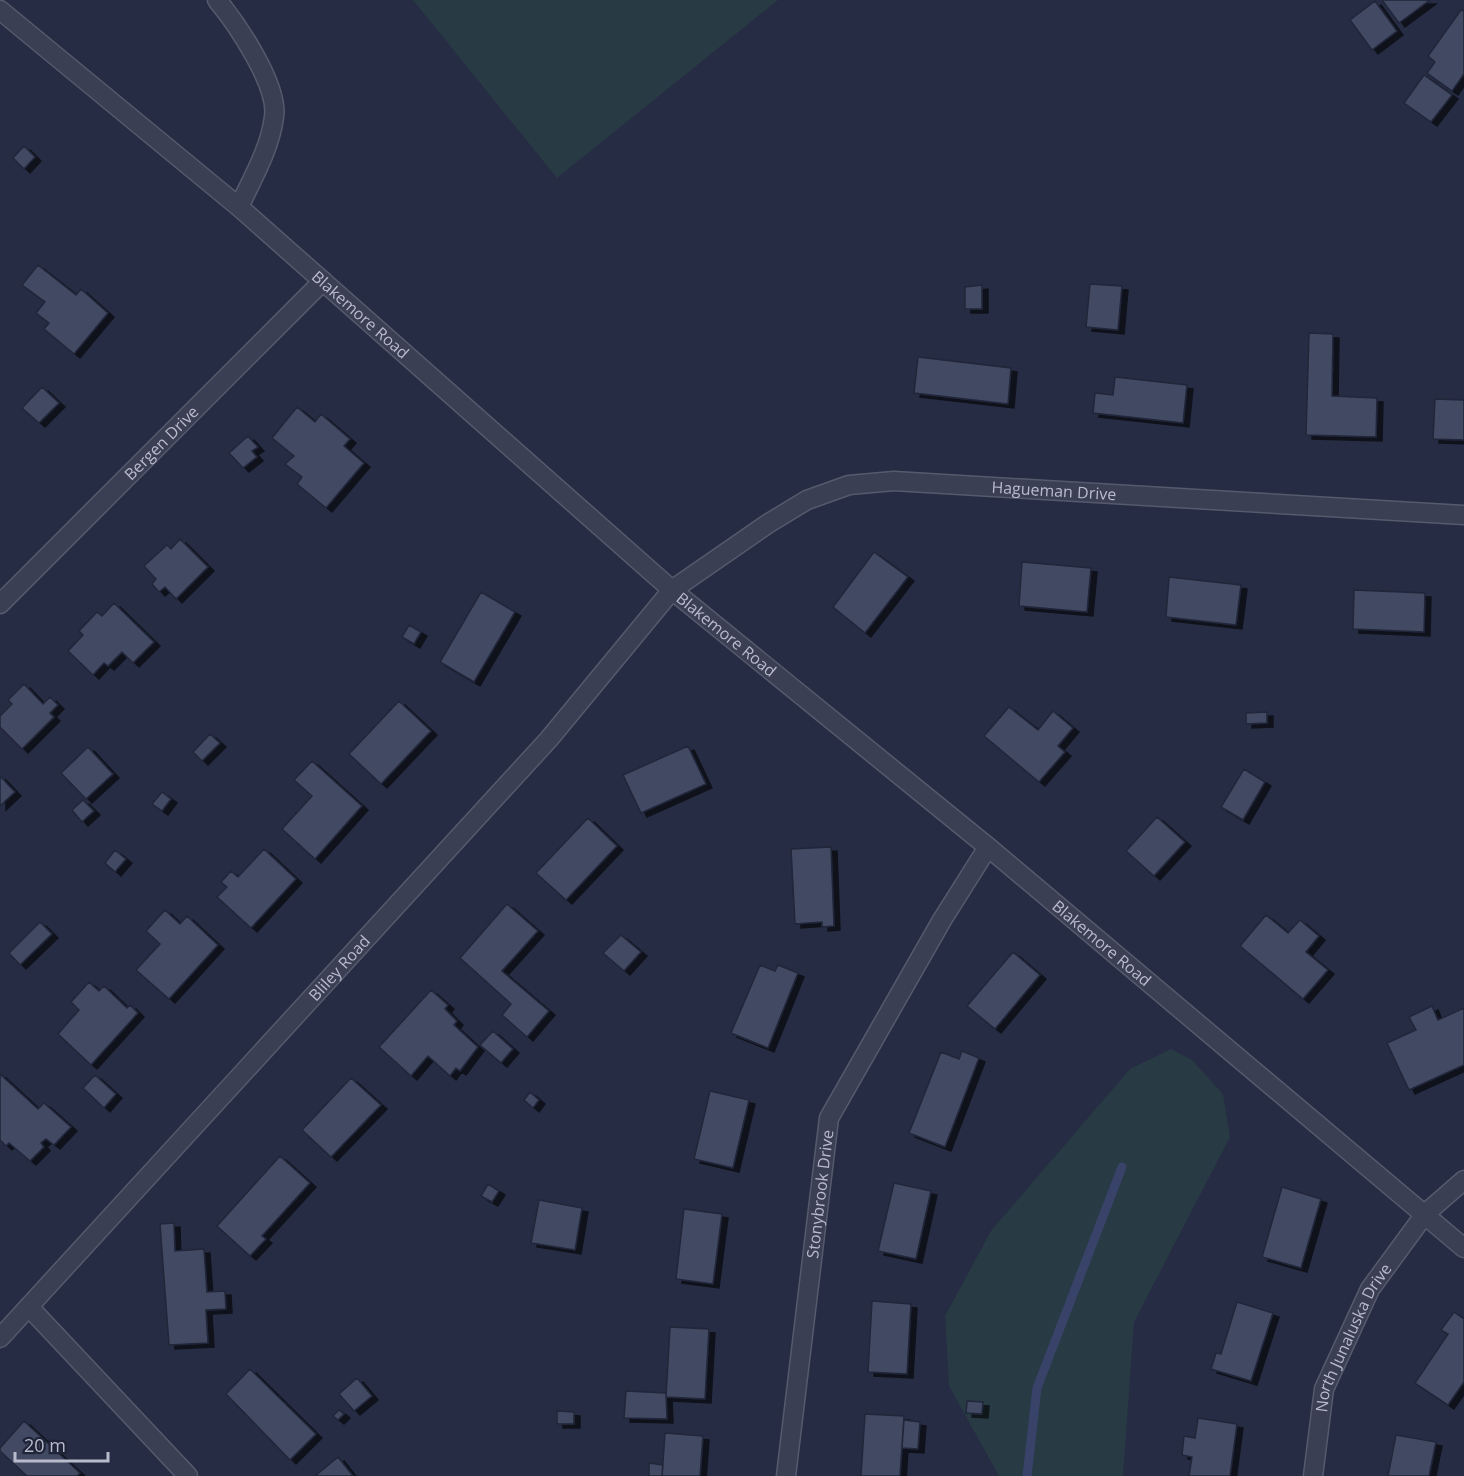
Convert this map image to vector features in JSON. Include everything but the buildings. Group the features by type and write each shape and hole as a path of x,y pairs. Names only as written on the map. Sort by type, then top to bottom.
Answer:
{"street":[{"path":"217,0 235,22 264,73 275,115 266,147 239,207"},
{"name":"Blakemore Road","path":"0,10 239,207 672,590 988,848 1464,1248"},
{"name":"Bergen Drive","path":"0,604 323,281"},
{"name":"Hagueman Drive","path":"672,590 798,506 849,485 894,481 1464,515"},
{"name":"Bliley Road","path":"0,1338 549,739 672,590"},
{"name":"Stonybrook Drive","path":"786,1476 829,1118 942,920 988,848"},
{"name":"North Junaluska Drive","path":"1313,1476 1324,1389 1370,1289 1425,1214 1464,1180"},
{"path":"29,1307 188,1476"}],"shaded area":[{"path":"413,0 778,0 557,178"},
{"path":"1171,1049 1192,1060 1223,1094 1230,1137 1134,1322 1123,1476 999,1476 949,1386 945,1316 991,1231 1130,1069"}],"waterway":[{"path":"1027,1476 1037,1388 1122,1167"}]}
